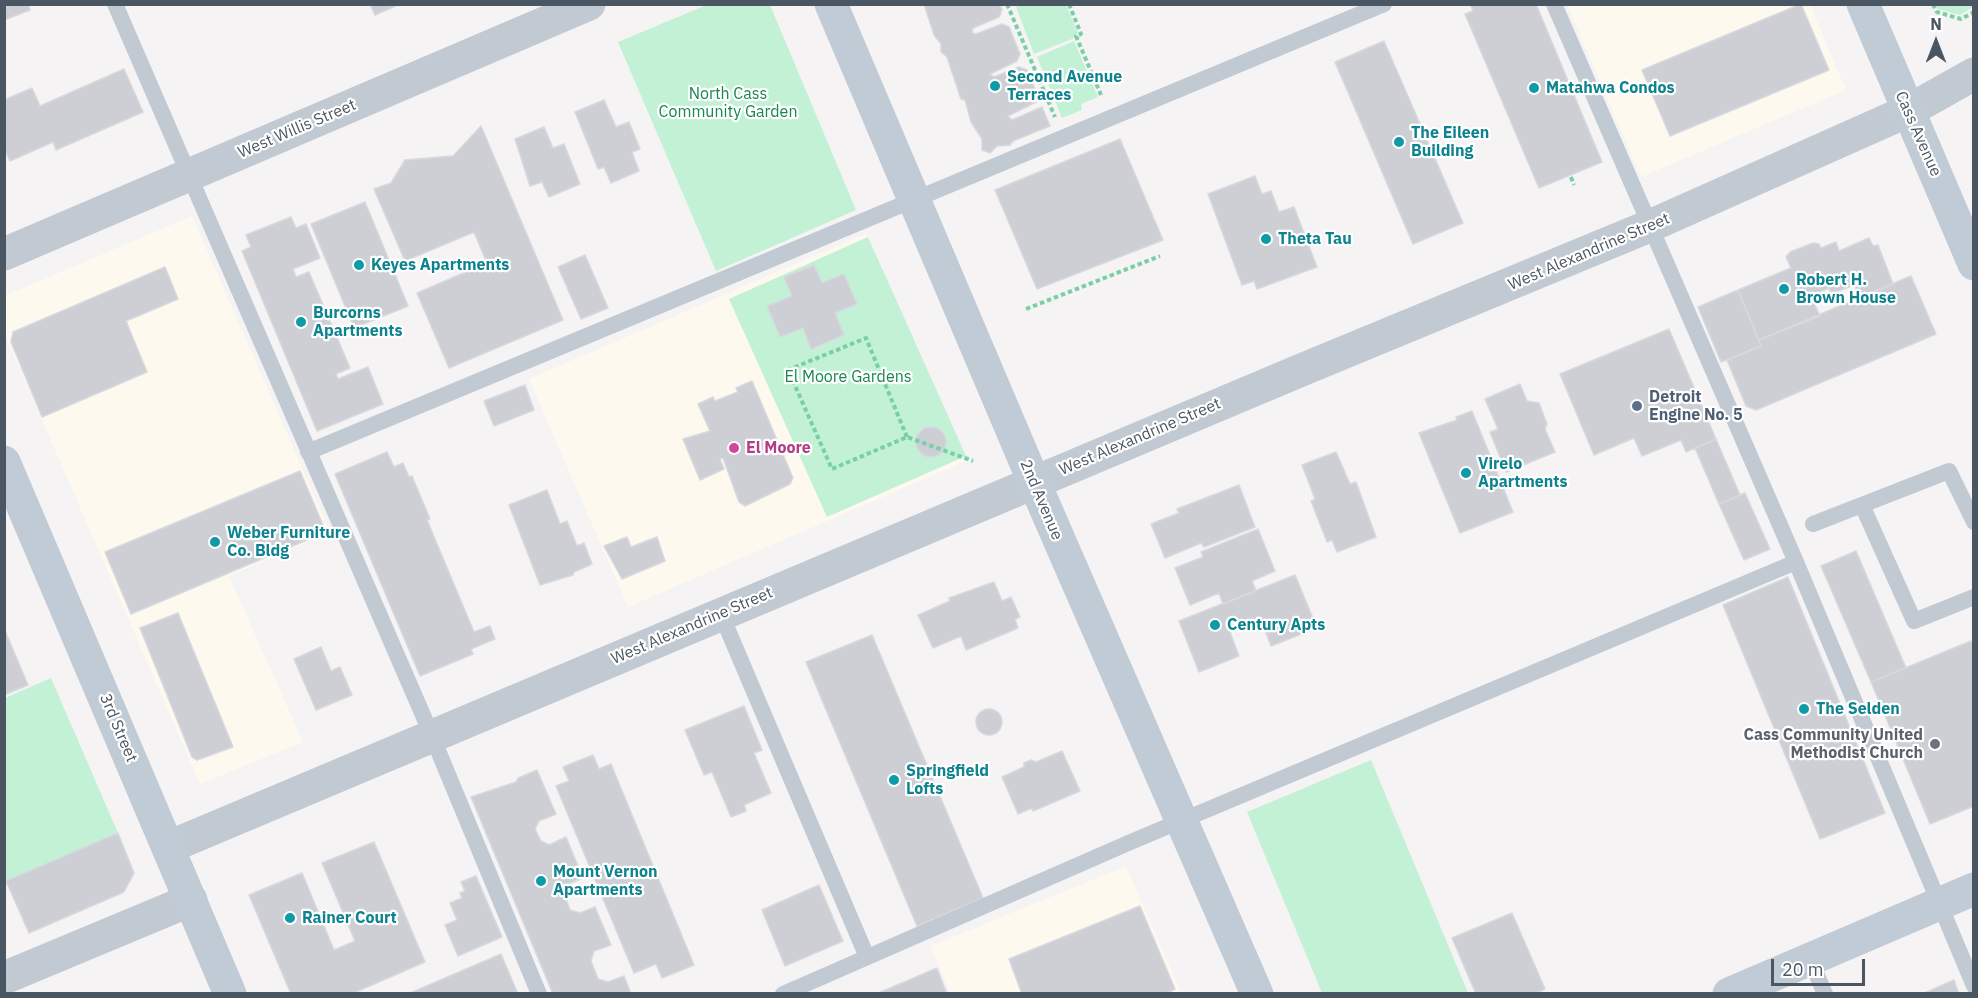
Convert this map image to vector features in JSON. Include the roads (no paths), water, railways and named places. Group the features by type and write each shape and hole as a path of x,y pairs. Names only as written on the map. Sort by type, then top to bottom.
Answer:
{"street":[{"name":"West Willis Street","path":"4,254 589,4"},
{"name":"2nd Avenue","path":"831,4 1180,822 1257,993"},
{"name":"Cass Avenue","path":"1863,4 1974,264"},
{"name":"West Alexandrine Street","path":"169,847 1034,482 1652,225 1908,111 1974,74"},
{"name":"3rd Street","path":"4,462 230,993"},
{"path":"1729,993 1974,889"},
{"path":"7,981 191,900"}],"lane":[{"path":"115,4 187,176 432,736 539,993"},
{"path":"308,452 1384,4"},
{"path":"1554,4 1652,225 1974,986"},
{"path":"1814,524 1949,471 1974,522"},
{"path":"1862,505 1914,621 1974,597"},
{"path":"783,993 1180,822 1796,562"},
{"path":"721,614 867,957"},
{"path":"1810,959 1825,993"}],"place":[{"name":"Second Avenue Terraces","path":"995,86"},
{"name":"Matahwa Condos","path":"1534,88"},
{"name":"The Eileen Building","path":"1399,142"},
{"name":"Theta Tau","path":"1266,239"},
{"name":"Keyes Apartments","path":"359,265"},
{"name":"Robert H. Brown House","path":"1784,289"},
{"name":"Burcorns Apartments","path":"301,322"},
{"name":"Detroit Engine No. 5","path":"1637,406"},
{"name":"El Moore","path":"734,448"},
{"name":"Virelo Apartments","path":"1466,473"},
{"name":"Weber Furniture Co. Bldg","path":"215,542"},
{"name":"Century Apts","path":"1215,625"},
{"name":"The Selden","path":"1804,709"},
{"name":"Cass Community United Methodist Church","path":"1935,744"},
{"name":"Springfield Lofts","path":"894,780"},
{"name":"Mount Vernon Apartments","path":"541,881"},
{"name":"Rainer Court","path":"290,918"}],"park label":[{"name":"North Cass Community Garden","path":"728,103"},
{"name":"El Moore Gardens","path":"848,377"}]}
